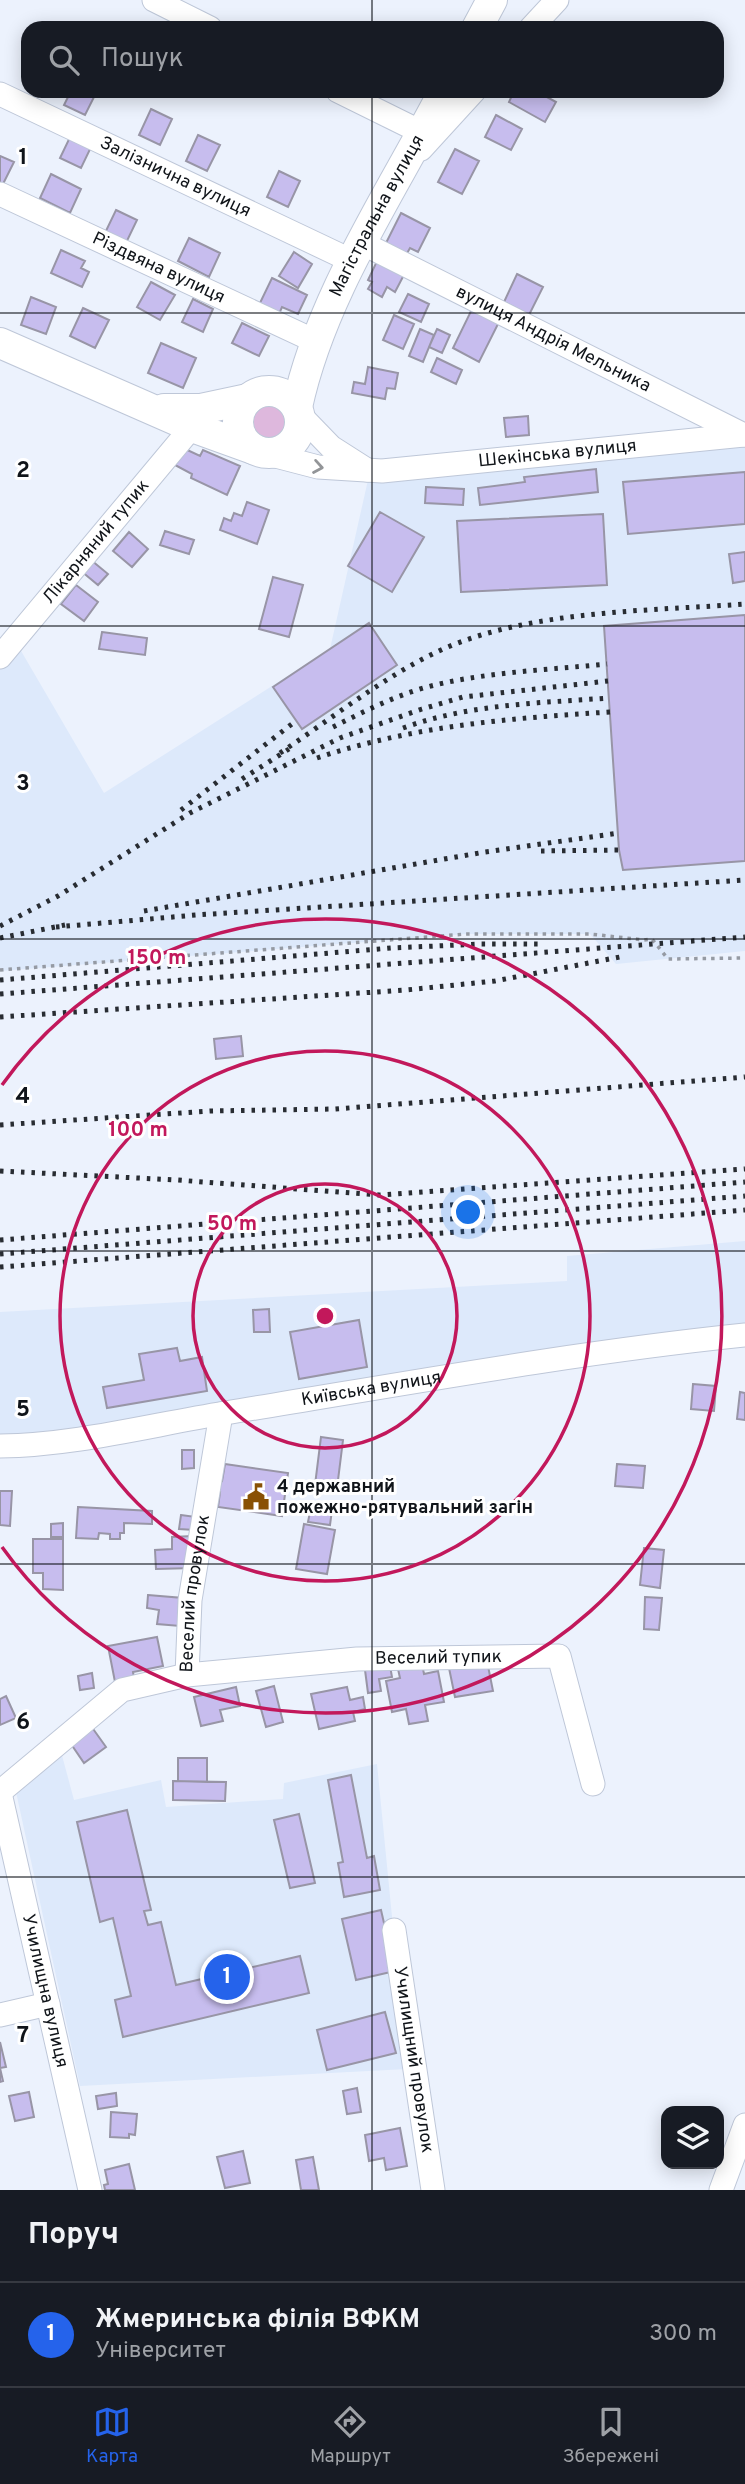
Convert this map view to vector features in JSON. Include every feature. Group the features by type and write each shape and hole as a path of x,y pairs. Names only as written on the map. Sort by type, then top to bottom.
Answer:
{"main road":[{"path":"481,21 492,0"},
{"name":"Магістральна вулиця","path":"298,411 302,385 317,342 357,252 440,98"},
{"name":"Магістральна вулиця","path":"255,395 281,376 317,342"},
{"name":"Шекінська вулиця","path":"0,343 192,426 260,451"},
{"path":"278,392 286,395 298,411 299,431 296,439 284,450 260,451 241,437 238,429 239,413 255,395 278,392"},
{"name":"Шекінська вулиця","path":"153,408 201,409 255,395"}],"street":[{"path":"154,0 196,21"},
{"path":"538,21 557,0"},
{"name":"Залізнична вулиця","path":"0,94 357,252"},
{"path":"352,98 422,133"},
{"path":"402,170 468,98"},
{"name":"Різдвяна вулиця","path":"0,194 317,342"},
{"name":"вулиця Андрія Мельника","path":"357,252 745,435"},
{"path":"298,411 331,447 370,471"},
{"name":"Лікарняний тупик","path":"0,657 192,426"},
{"name":"Шекінська вулиця","path":"260,451 318,467 370,471 745,435"},
{"name":"Київська вулиця","path":"0,1446 60,1443 221,1414 666,1343 745,1335"},
{"name":"Веселий провулок","path":"0,1793 122,1690 187,1675 190,1600 221,1414"},
{"name":"Веселий тупик","path":"187,1675 357,1659 559,1656 593,1784"},
{"name":"Училищна вулиця","path":"0,1793 90,2190"},
{"name":"Училищний провулок","path":"394,1930 433,2190"},
{"path":"0,2015 48,2004"},
{"path":"722,2190 744,2130"}],"path":[{"path":"0,970 466,934 590,934 652,939 668,959 745,958"}],"shaded area":[{"path":"269,400 284,407 291,422 284,437 269,444 254,437 247,422 254,407"},
{"path":"745,435 745,951 616,964 590,934 466,934 0,971 0,640 17,644 104,793 330,649 370,471"},
{"path":"745,1241 745,1335 0,1446 0,1312 567,1281 567,1256"},
{"path":"60,1748 74,1800 161,1780 166,1807 283,1799 284,1783 377,1764 407,2069 80,2086 16,1792"}],"building":[{"path":"68,98 94,98 85,115 64,105"},
{"path":"511,98 549,98 556,102 545,122 509,102"},
{"path":"151,109 172,119 160,145 139,135"},
{"path":"496,115 522,129 511,150 485,137"},
{"path":"72,133 93,143 81,168 60,158"},
{"path":"198,135 220,145 207,171 186,161"},
{"path":"455,149 479,161 462,194 438,182"},
{"path":"0,156 14,162 1,188 0,188"},
{"path":"279,171 300,181 288,207 267,197"},
{"path":"51,174 81,189 70,213 40,198"},
{"path":"116,210 137,220 125,245 104,235"},
{"path":"401,213 430,228 418,252 410,248 406,255 385,245"},
{"path":"189,238 220,253 209,277 178,261"},
{"path":"61,250 85,261 81,268 89,272 82,287 51,273"},
{"path":"294,252 312,264 298,288 279,276"},
{"path":"379,257 406,271 395,292 387,287 382,297 368,289 372,282 368,280"},
{"path":"517,274 543,287 529,315 504,302"},
{"path":"272,278 307,295 298,314 282,307 279,314 259,305"},
{"path":"151,282 175,295 160,320 137,307"},
{"path":"408,294 429,304 421,322 399,312"},
{"path":"31,297 56,307 46,334 21,325"},
{"path":"193,299 213,309 203,332 182,322"},
{"path":"83,308 109,320 95,348 70,336"},
{"path":"472,309 499,322 479,362 453,348"},
{"path":"394,315 414,324 403,349 383,340"},
{"path":"242,323 269,336 259,356 232,343"},
{"path":"420,329 434,335 423,362 409,356"},
{"path":"437,329 450,335 442,353 429,347"},
{"path":"161,343 196,358 183,388 148,373"},
{"path":"437,358 462,370 456,384 431,372"},
{"path":"368,367 398,373 395,389 387,388 385,399 352,393 354,382 365,384"},
{"path":"528,416 529,435 506,437 504,418"},
{"path":"183,448 200,456 203,450 240,466 227,495 191,478 192,474 175,465"},
{"path":"596,469 598,492 480,505 478,488 525,482 524,477"},
{"path":"745,472 745,524 628,534 623,482"},
{"path":"426,487 464,489 463,505 425,503"},
{"path":"247,502 269,510 257,544 220,530 224,518 231,521 234,513 242,516"},
{"path":"380,512 424,537 392,592 348,566"},
{"path":"603,514 607,585 461,592 457,521"},
{"path":"165,531 194,540 189,554 160,545"},
{"path":"129,532 148,549 132,567 113,551"},
{"path":"745,552 745,581 733,583 729,554"},
{"path":"91,560 108,574 98,585 81,571"},
{"path":"273,577 303,585 289,637 259,629"},
{"path":"76,585 98,602 84,621 61,604"},
{"path":"745,615 745,861 623,870 619,850 604,626"},
{"path":"369,623 397,665 302,729 273,687"},
{"path":"102,632 147,638 145,655 99,649"},
{"path":"241,1036 243,1056 216,1059 214,1039"},
{"path":"269,1309 270,1332 254,1332 253,1310"},
{"path":"359,1320 367,1367 299,1379 290,1332"},
{"path":"177,1348 180,1361 202,1357 207,1391 107,1408 103,1387 144,1380 139,1354"},
{"path":"693,1384 716,1386 714,1411 691,1409"},
{"path":"740,1392 745,1393 745,1420 737,1419"},
{"path":"321,1437 343,1440 337,1488 315,1485"},
{"path":"182,1450 194,1450 194,1468 182,1469"},
{"path":"225,1464 288,1473 282,1516 218,1507 220,1492 214,1491 215,1480 222,1481"},
{"path":"617,1464 645,1466 643,1488 615,1486"},
{"path":"0,1491 12,1491 10,1526 0,1525"},
{"path":"78,1507 152,1511 152,1524 124,1523 124,1533 120,1533 120,1539 110,1539 110,1534 99,1533 98,1539 76,1538"},
{"path":"311,1507 332,1510 330,1525 308,1522"},
{"path":"181,1515 196,1517 194,1530 179,1529"},
{"path":"63,1523 63,1537 51,1537 51,1524"},
{"path":"304,1524 335,1530 327,1574 296,1569"},
{"path":"192,1536 194,1568 156,1569 155,1550 172,1549 172,1537"},
{"path":"33,1539 63,1539 63,1590 43,1589 43,1573 33,1573"},
{"path":"644,1548 664,1550 660,1588 640,1585"},
{"path":"148,1595 183,1598 180,1626 157,1624 159,1610 147,1608"},
{"path":"645,1597 662,1598 659,1630 644,1629"},
{"path":"157,1637 163,1666 133,1672 135,1684 116,1687 108,1646"},
{"path":"487,1661 493,1691 455,1697 449,1668"},
{"path":"422,1664 424,1674 438,1671 444,1702 425,1705 428,1721 409,1724 406,1709 392,1712 386,1681 400,1678 398,1669"},
{"path":"390,1666 392,1677 379,1679 381,1691 368,1693 365,1670"},
{"path":"92,1673 94,1688 80,1690 78,1676"},
{"path":"274,1686 283,1722 266,1727 256,1691"},
{"path":"236,1687 240,1706 220,1710 223,1721 201,1726 194,1697"},
{"path":"347,1687 350,1700 363,1697 365,1709 353,1712 355,1721 319,1729 311,1694"},
{"path":"6,1696 16,1718 0,1725 0,1699"},
{"path":"91,1726 106,1747 84,1763 69,1741"},
{"path":"178,1758 207,1758 207,1782 178,1781"},
{"path":"351,1775 367,1858 374,1856 380,1890 344,1897 338,1863 343,1862 328,1780"},
{"path":"173,1781 226,1782 225,1801 173,1800"},
{"path":"127,1810 151,1910 144,1911 148,1925 161,1922 176,1985 300,1956 309,1993 123,2037 115,2000 131,1996 113,1918 100,1922 77,1822"},
{"path":"299,1814 315,1883 290,1888 274,1820"},
{"path":"381,1910 395,1971 356,1980 342,1919"},
{"path":"385,2012 396,2053 327,2070 317,2030"},
{"path":"0,2042 6,2067 0,2068"},
{"path":"357,2088 361,2112 347,2114 343,2091"},
{"path":"29,2092 34,2117 15,2121 9,2096"},
{"path":"116,2093 117,2106 98,2109 96,2096"},
{"path":"111,2112 137,2114 135,2135 129,2134 129,2138 110,2137"},
{"path":"400,2128 407,2166 386,2170 384,2158 369,2161 365,2135"},
{"path":"243,2151 250,2183 225,2188 217,2157"},
{"path":"313,2157 319,2190 301,2190 296,2160"},
{"path":"129,2164 135,2190 105,2190 104,2185 108,2184 105,2170"}],"railway":[{"path":"280,753 359,698 420,660 475,637 512,627 590,615 745,604"},
{"path":"333,727 379,705 427,687 516,672 607,664"},
{"path":"0,926 58,896 190,813 340,738 463,697 608,681"},
{"path":"403,728 479,709 609,698"},
{"path":"317,758 389,738 462,725 610,712"},
{"path":"181,810 297,720"},
{"path":"242,779 289,749"},
{"path":"144,911 485,852 619,833"},
{"path":"541,851 619,850"},
{"path":"56,927 196,915 745,880"},
{"path":"0,938 65,925"},
{"path":"0,994 745,937"},
{"path":"0,980 391,948 543,944"},
{"path":"0,1017 406,990 495,981 625,956"},
{"path":"0,1125 210,1111 335,1109 745,1077"},
{"path":"0,1171 177,1180 379,1195 745,1169"},
{"path":"0,1240 745,1182"},
{"path":"0,1254 745,1196"},
{"path":"0,1267 745,1210"}],"place":[{"name":"4 державний пожежно-рятувальний загін","path":"256,1497"},
{"name":"Жмеринська філія ВФКМ","path":"227,1977"}]}
